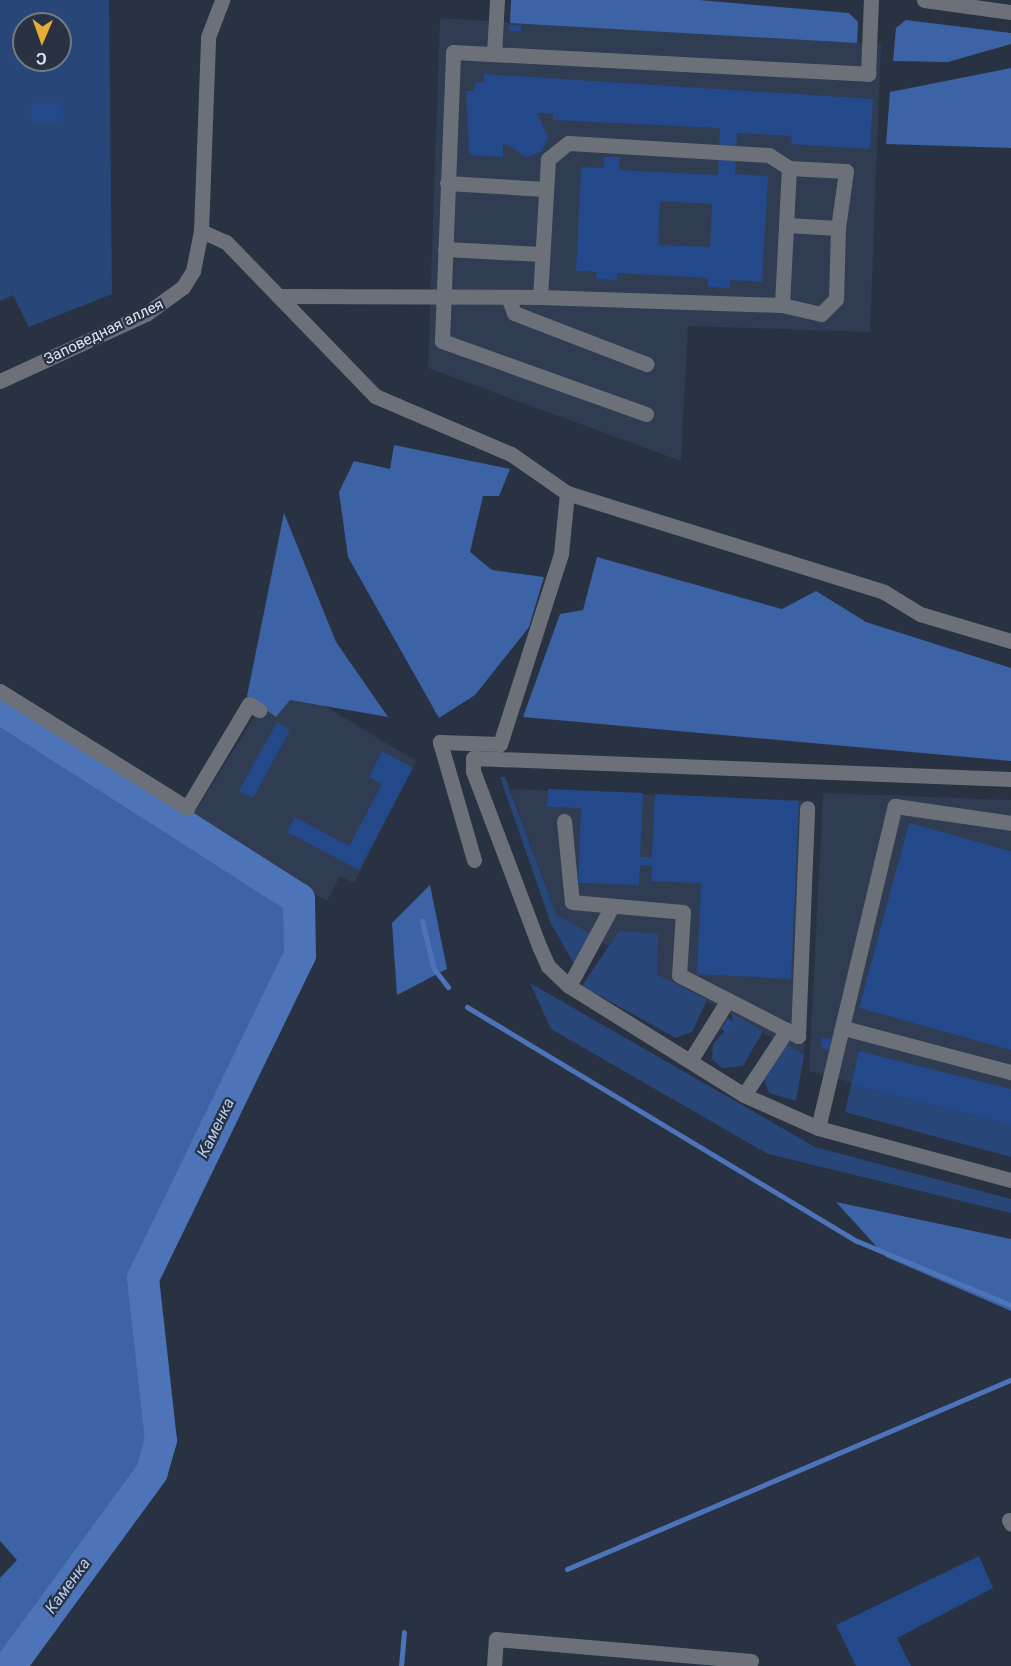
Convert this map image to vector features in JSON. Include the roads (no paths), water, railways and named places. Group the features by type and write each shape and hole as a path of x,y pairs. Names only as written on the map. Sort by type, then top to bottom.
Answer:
{"street":[{"name":"Заповедная аллея","path":"0,381 168,301 193,271 201,231 208,37 222,0"},
{"path":"494,54 497,0"},
{"path":"646,414 442,341 453,52 868,75 871,0"},
{"path":"924,0 1011,12"},
{"path":"278,296 540,297 782,305 821,314 836,299 838,228 846,171 789,168 769,155 568,143 548,159 544,189 540,297"},
{"path":"782,305 789,168"},
{"path":"447,183 544,189"},
{"path":"786,225 838,228"},
{"path":"201,231 226,242 375,396 511,454 567,493 884,592 920,614 1011,641"},
{"path":"445,249 542,254"},
{"path":"508,297 514,313 646,364"},
{"path":"474,860 440,742 500,744 558,565 567,493"},
{"path":"0,691 187,808 249,704 259,710"},
{"path":"1011,779 473,758 473,771 540,948 548,966 569,986 744,1095 818,1128 1011,1180"},
{"path":"818,1128 844,1028 895,806 1011,823"},
{"path":"564,821 572,902 683,912 679,975 798,1036 807,808"},
{"path":"569,986 612,906"},
{"path":"690,1061 728,1000"},
{"path":"844,1028 1011,1072"},
{"path":"744,1095 787,1030"},
{"path":"494,1666 496,1639 751,1661"}],"waterway":[{"name":"Каменка","path":"0,708 299,899 300,955 143,1278 161,1440 152,1472 10,1666"},
{"path":"422,921 434,969 448,987"},
{"path":"467,1007 857,1241 1011,1305"},
{"path":"567,1569 1011,1380"},
{"path":"401,1666 404,1632"}]}
